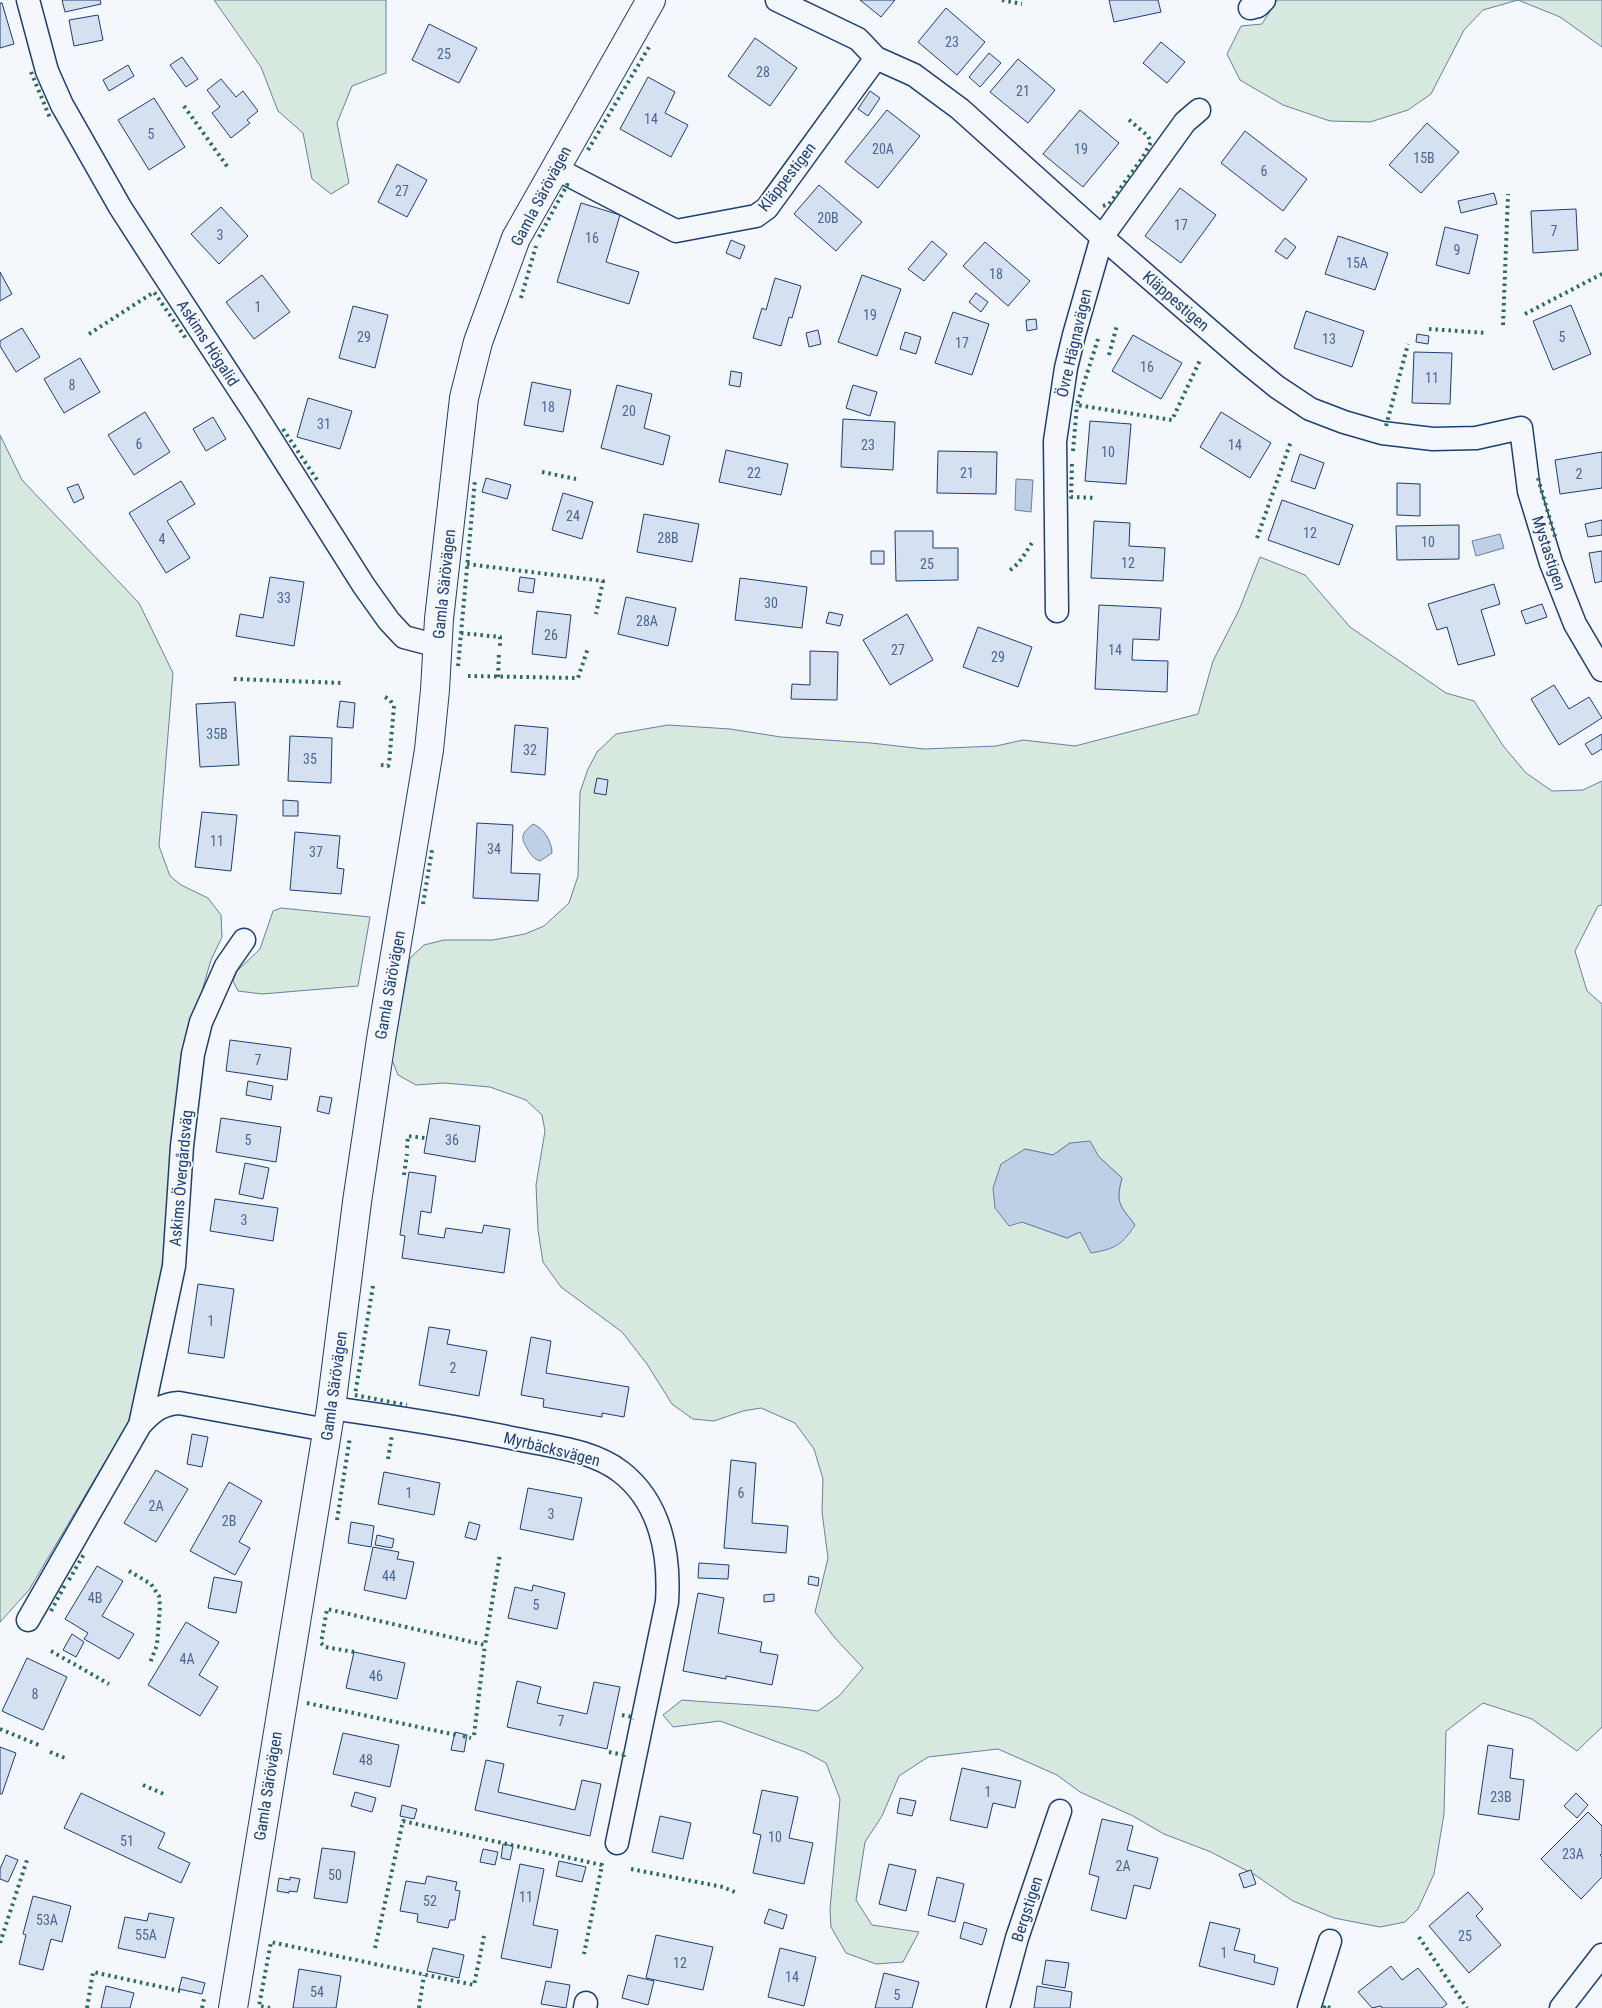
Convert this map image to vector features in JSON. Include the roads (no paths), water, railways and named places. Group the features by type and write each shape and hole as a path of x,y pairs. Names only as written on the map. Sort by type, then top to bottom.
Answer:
{"street":[{"name":"Askims Högalid","path":"28,0 47,71 62,105 125,215 388,621 404,637 438,646"},
{"name":"Gamla Särövägen","path":"233,2008 329,1419 356,1202 429,750 439,619 464,398 478,342 516,238 651,0"},
{"name":"Kläppestigen","path":"778,0 858,39 876,58 914,75 960,109 1102,237 1245,361 1277,387 1310,409 1344,422 1382,433 1433,439 1476,438 1521,428"},
{"name":"Kläppestigen","path":"554,168 676,231 756,216 767,208 876,58"},
{"name":"Övre Hägnavägen","path":"1057,611 1055,441 1060,402 1074,335 1102,237 1185,122 1199,110"},
{"name":"Mystastigen","path":"1521,428 1529,491 1550,563 1575,624 1602,670"},
{"name":"Askims Övergårdsväg","path":"140,1425 174,1266 182,1146 193,1054 202,1022 226,966 244,940"},
{"name":"Askims Övergårdsväg","path":"28,1620 140,1425 158,1408 179,1403 329,1419"},
{"name":"Myrbäcksvägen","path":"329,1419 489,1433 565,1449 607,1463 622,1473 648,1501 658,1520 667,1562 667,1602 617,1843"},
{"name":"Bergstigen","path":"998,2008 1017,1938 1060,1811"},
{"path":"1309,2008 1330,1940"},
{"path":"1561,2008 1602,1955"}],"water":[{"path":"1016,479 1033,480 1031,512 1015,510"},
{"path":"1500,534 1504,548 1476,556 1472,541"},
{"path":"533,824 544,832 552,849 552,853 540,861 531,854 525,846 523,839 526,830"},
{"path":"1090,1141 1099,1157 1122,1178 1119,1194 1120,1204 1135,1225 1122,1242 1112,1248 1091,1253 1080,1232 1067,1238 1022,1222 1009,1226 995,1208 993,1188 1001,1164 1025,1149 1053,1155 1070,1143"}]}
